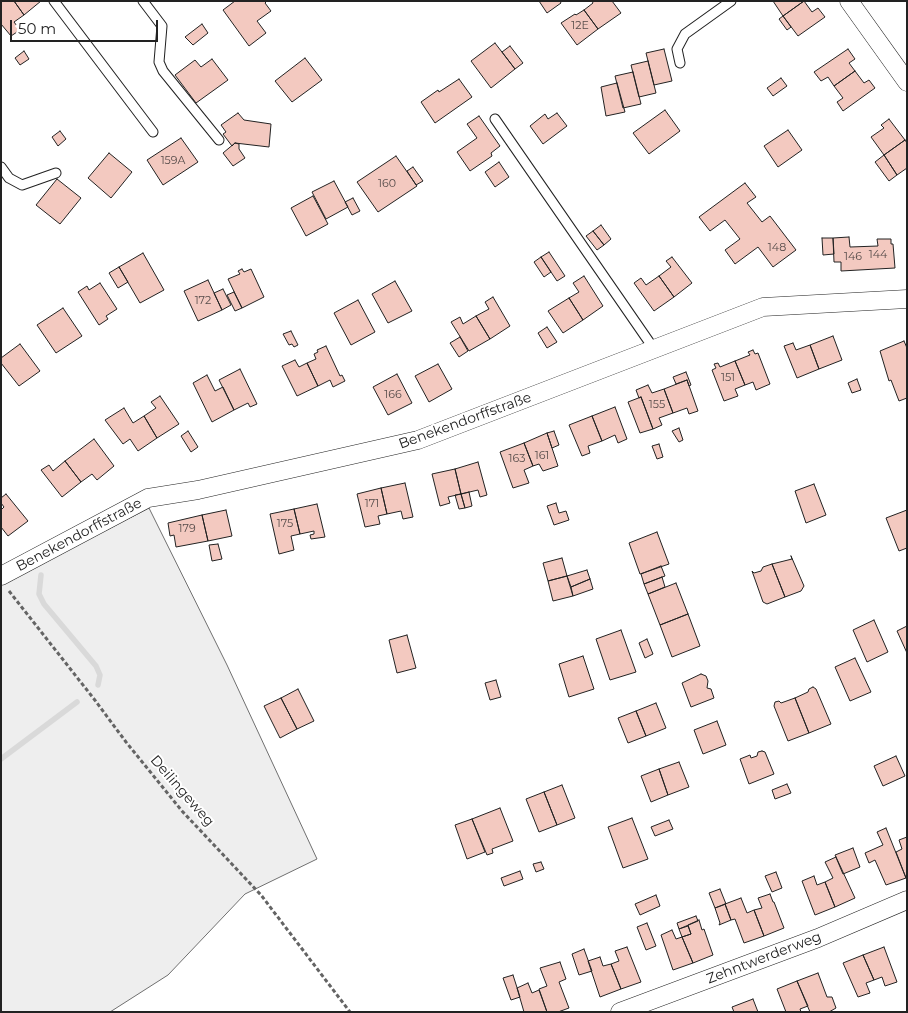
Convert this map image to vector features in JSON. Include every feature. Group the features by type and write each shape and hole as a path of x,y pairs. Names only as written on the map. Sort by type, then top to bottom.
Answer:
{"street":[{"path":"849,1 907,82"},
{"name":"Benekendorffstraße","path":"4,582 148,498 198,490 418,440 763,307 907,299"},
{"name":"Zehntwerderweg","path":"620,1012 812,940 907,900"}],"lane":[{"path":"54,1 153,132"},
{"path":"143,1 162,26 159,62 163,71 219,140"},
{"path":"680,63 677,48 685,34 731,1"},
{"path":"495,119 654,349"},
{"path":"1,167 9,178 22,184 56,174"}],"path":[{"name":"Deilingeweg","path":"4,582 126,742 182,811 261,895 350,1012"}],"shaded area":[{"path":"149,508 227,665 317,859 245,894 168,975 110,1012 1,1012 1,584"}],"building":[{"path":"1,1 14,1 24,15 14,22 20,30 11,36 1,24"},
{"path":"14,1 41,1 24,15"},
{"path":"235,1 267,1 265,3 271,11 257,21 266,33 249,46 223,10"},
{"path":"539,1 560,1 561,3 547,13"},
{"path":"592,1 612,1 621,13 598,29 584,10 593,3"},
{"path":"773,1 804,1 783,16"},
{"path":"804,1 812,12 818,8 825,17 798,36 783,16"},
{"path":"584,10 598,29 577,45 561,23"},
{"path":"783,16 791,27 787,30 779,19"},
{"path":"202,24 208,33 193,45 185,37"},
{"path":"495,43 515,69 491,88 471,61"},
{"path":"510,46 523,63 515,69 502,52"},
{"path":"664,49 672,81 654,85 646,53"},
{"path":"848,49 855,59 849,63 855,71 834,86 828,77 821,81 814,72"},
{"path":"24,51 29,59 20,65 15,58"},
{"path":"305,58 322,80 292,102 275,81"},
{"path":"212,59 228,80 196,103 175,75 195,60 201,67"},
{"path":"648,61 656,93 639,97 631,65"},
{"path":"855,71 864,83 869,80 875,88 843,111 837,102 843,98 834,86"},
{"path":"633,72 641,104 623,108 615,76"},
{"path":"781,78 787,86 773,96 767,88"},
{"path":"459,79 472,97 435,123 421,102"},
{"path":"617,83 625,112 606,116 601,87"},
{"path":"665,110 680,131 649,154 633,133"},
{"path":"238,113 244,120 271,124 269,147 235,143 232,146 223,134 226,132 221,125"},
{"path":"557,113 567,126 543,144 530,126 545,114 548,119"},
{"path":"479,116 500,146 491,153 492,156 470,171 457,152 477,138 467,124"},
{"path":"889,119 905,140 884,155 871,137 884,128 881,125"},
{"path":"788,130 802,150 778,167 764,146"},
{"path":"60,131 66,139 58,146 52,137"},
{"path":"181,138 198,162 163,185 147,160"},
{"path":"905,140 907,143 907,168 897,175 884,155"},
{"path":"235,143 239,144 239,149 245,158 233,166 223,153"},
{"path":"109,153 132,172 111,198 88,178"},
{"path":"884,155 897,175 889,181 875,162"},
{"path":"396,156 417,186 378,212 357,182"},
{"path":"499,162 509,177 495,187 485,172"},
{"path":"413,167 423,181 416,185 407,171"},
{"path":"57,179 81,198 60,224 36,205"},
{"path":"334,181 348,207 326,219 312,192"},
{"path":"745,183 756,197 747,203 762,222 770,216 796,250 773,267 758,247 735,264 725,250 740,239 725,220 710,231 699,217"},
{"path":"313,196 328,224 306,236 291,208"},
{"path":"353,198 360,211 352,215 345,202"},
{"path":"601,225 611,239 604,245 593,231"},
{"path":"593,231 604,245 597,250 586,236"},
{"path":"849,237 850,247 878,246 877,239 891,239 895,268 841,271 841,262 834,262 833,238"},
{"path":"822,238 833,238 834,254 823,255"},
{"path":"549,252 565,276 557,281 541,257"},
{"path":"143,253 164,290 140,303 119,267"},
{"path":"541,257 551,272 544,277 534,262"},
{"path":"672,257 692,283 674,297 659,276 671,267 666,261"},
{"path":"119,267 128,282 118,288 109,273"},
{"path":"242,269 244,272 251,269 264,297 242,308 228,279 240,274 238,271"},
{"path":"584,276 603,306 583,320 569,298 579,292 573,283"},
{"path":"659,276 674,297 654,311 634,283 641,278 646,285"},
{"path":"208,280 222,310 198,321 184,291"},
{"path":"395,281 412,311 388,323 372,294"},
{"path":"100,283 117,309 106,316 108,319 99,325 78,292 87,286 89,290"},
{"path":"223,289 231,305 222,310 214,293"},
{"path":"234,292 242,308 235,311 227,295"},
{"path":"493,297 510,326 490,339 476,316 489,309 485,302"},
{"path":"569,298 583,320 563,333 548,311"},
{"path":"358,300 375,332 351,345 334,313"},
{"path":"63,308 82,336 56,353 37,325"},
{"path":"476,316 490,339 469,351 451,322 460,317 463,324"},
{"path":"547,327 557,342 547,348 538,333"},
{"path":"291,331 298,345 294,347 292,344 289,345 283,334"},
{"path":"833,336 842,360 819,369 810,345"},
{"path":"460,337 468,351 459,357 450,343"},
{"path":"904,341 907,348 907,398 899,401 891,380 889,381 880,351"},
{"path":"793,343 796,350 810,345 819,369 797,378 784,346"},
{"path":"20,344 40,371 19,386 1,363 1,358"},
{"path":"326,346 340,376 342,375 345,381 333,387 330,380 318,386 307,363 316,359 314,354 318,352 317,350"},
{"path":"753,350 755,354 758,353 770,384 756,390 753,382 745,385 735,361 750,355 748,352"},
{"path":"295,360 299,367 307,363 318,386 297,396 282,366"},
{"path":"735,361 745,385 735,389 738,396 724,401 712,370 716,368 714,364 718,363 720,367"},
{"path":"438,364 452,389 429,402 415,376"},
{"path":"240,369 257,404 250,407 248,403 234,410 219,380"},
{"path":"686,372 691,385 689,386 687,380 676,384 673,377"},
{"path":"397,374 412,403 388,415 373,387"},
{"path":"207,375 215,391 223,387 234,410 212,422 193,383"},
{"path":"857,379 861,390 852,393 848,383"},
{"path":"687,380 698,411 689,414 687,408 673,413 664,389"},
{"path":"648,385 652,393 664,389 673,413 659,418 662,425 653,429 641,397 639,398 636,390"},
{"path":"160,396 179,424 157,438 144,416 156,408 151,402"},
{"path":"641,397 653,429 640,433 628,402"},
{"path":"615,407 627,439 618,443 615,435 602,441 592,416"},
{"path":"124,408 133,423 144,416 157,438 138,451 130,439 123,444 105,420"},
{"path":"592,416 602,441 588,446 590,453 582,456 569,425"},
{"path":"679,428 683,440 679,442 672,431"},
{"path":"188,431 198,447 191,452 181,436"},
{"path":"554,431 559,445 552,448 547,433"},
{"path":"547,433 558,466 543,471 539,464 533,466 524,443"},
{"path":"94,439 114,466 97,480 92,474 81,482 65,461"},
{"path":"524,443 533,466 524,470 529,483 513,488 500,452"},
{"path":"659,444 663,457 657,459 652,446"},
{"path":"65,461 81,482 62,497 41,470 49,465 53,471"},
{"path":"478,462 487,495 480,497 478,490 461,494 455,469"},
{"path":"455,469 461,494 448,497 450,503 440,506 432,474"},
{"path":"405,483 413,517 403,519 401,511 387,514 381,488"},
{"path":"814,484 826,515 806,523 795,491"},
{"path":"381,488 387,514 378,516 380,524 365,527 357,494"},
{"path":"469,492 472,506 465,508 461,494"},
{"path":"6,494 28,521 8,536 1,527 1,510 4,507 1,503 1,498"},
{"path":"461,494 465,508 459,509 455,495"},
{"path":"556,503 559,513 566,511 569,520 554,525 547,506"},
{"path":"317,504 325,537 311,539 310,535 314,534 314,531 300,534 294,509"},
{"path":"294,509 300,534 291,536 294,550 279,554 270,514"},
{"path":"226,510 232,536 208,541 202,515"},
{"path":"907,510 907,548 899,551 886,518"},
{"path":"202,515 208,541 176,547 174,535 170,536 168,523"},
{"path":"657,532 669,564 640,574 629,543"},
{"path":"218,544 222,559 212,561 209,545"},
{"path":"791,556 804,586 801,591 785,597 772,564 792,559"},
{"path":"562,558 567,576 548,581 543,563"},
{"path":"772,564 785,597 767,604 763,602 752,571 754,573 761,571 763,567"},
{"path":"661,566 665,576 644,584 641,574"},
{"path":"587,570 590,579 571,587 567,576"},
{"path":"567,576 573,596 553,601 548,581"},
{"path":"662,577 665,587 648,594 644,584"},
{"path":"590,579 593,589 573,596 571,587"},
{"path":"676,583 688,614 660,625 648,594"},
{"path":"688,614 700,646 672,657 660,625"},
{"path":"874,620 888,652 867,662 853,630"},
{"path":"907,626 907,653 897,631"},
{"path":"621,630 636,672 610,680 596,639"},
{"path":"407,635 416,668 397,673 389,640"},
{"path":"647,639 653,654 645,658 639,643"},
{"path":"583,656 594,689 569,697 559,664"},
{"path":"855,658 871,692 850,701 835,667"},
{"path":"701,674 706,676 708,681 707,688 711,689 714,698 691,707 682,683"},
{"path":"496,680 501,697 490,700 485,683"},
{"path":"813,687 816,689 831,724 809,733 795,698 808,692"},
{"path":"298,689 314,721 297,729 281,698"},
{"path":"281,698 297,729 280,738 264,706"},
{"path":"795,698 809,733 788,741 774,706 775,702 779,701 781,703"},
{"path":"656,703 666,728 646,736 636,711"},
{"path":"636,711 646,736 628,743 618,718"},
{"path":"717,721 726,745 703,754 694,730"},
{"path":"758,752 765,752 774,774 749,784 740,759 750,755 751,758 757,756"},
{"path":"896,756 905,776 883,786 874,766"},
{"path":"679,762 689,787 668,795 659,769"},
{"path":"659,769 668,795 651,802 641,776"},
{"path":"787,784 791,793 775,799 772,790"},
{"path":"562,785 575,818 557,825 544,792"},
{"path":"544,792 557,825 539,832 526,799"},
{"path":"500,808 513,841 492,849 493,853 487,855 472,819"},
{"path":"632,818 648,859 623,868 608,827"},
{"path":"472,819 485,852 467,859 455,825"},
{"path":"669,820 673,829 655,836 651,827"},
{"path":"886,828 906,878 886,885 875,860 869,863 865,853 883,845 877,832"},
{"path":"907,837 906,878 896,852 902,849 899,840"},
{"path":"853,848 860,867 843,874 835,855"},
{"path":"836,857 855,898 835,907 825,882 833,878 825,862"},
{"path":"541,862 544,869 536,872 533,864"},
{"path":"520,871 523,879 504,886 501,878"},
{"path":"776,872 782,888 772,892 765,876"},
{"path":"814,876 817,885 825,882 835,907 815,915 802,881"},
{"path":"720,889 726,904 715,908 709,893"},
{"path":"770,894 784,928 764,936 754,910 762,908 758,898"},
{"path":"656,895 660,906 640,915 635,904"},
{"path":"741,898 747,913 754,910 764,936 744,943 735,919 731,920 725,904"},
{"path":"725,904 731,920 719,925 715,908"},
{"path":"696,916 698,921 679,929 677,923"},
{"path":"699,920 713,955 693,963 682,937 691,934 688,925"},
{"path":"647,923 656,946 646,950 637,927"},
{"path":"688,926 691,934 682,937 679,929"},
{"path":"672,930 676,939 682,937 693,963 673,970 661,935"},
{"path":"627,947 641,982 621,989 611,964 619,961 615,951"},
{"path":"884,947 897,982 885,986 882,977 874,980 863,955"},
{"path":"584,949 592,971 579,975 572,954"},
{"path":"863,955 874,980 866,983 870,993 858,997 843,963"},
{"path":"600,957 603,966 611,964 621,989 600,997 588,961"},
{"path":"560,962 566,979 559,982 569,1008 558,1012 547,1012 539,989 547,986 540,968"},
{"path":"818,973 827,997 832,997 836,1008 829,1012 810,1012 797,981"},
{"path":"513,975 520,997 511,1000 503,978"},
{"path":"797,981 808,1006 800,1009 801,1012 786,1012 777,989"},
{"path":"528,983 532,993 539,990 547,1012 524,1012 517,988"},
{"path":"753,999 758,1012 734,1012 732,1007"}],"waterway":[{"path":"41,575 39,594 44,604 96,666 100,675 98,685"},
{"path":"1,759 77,702"}]}
